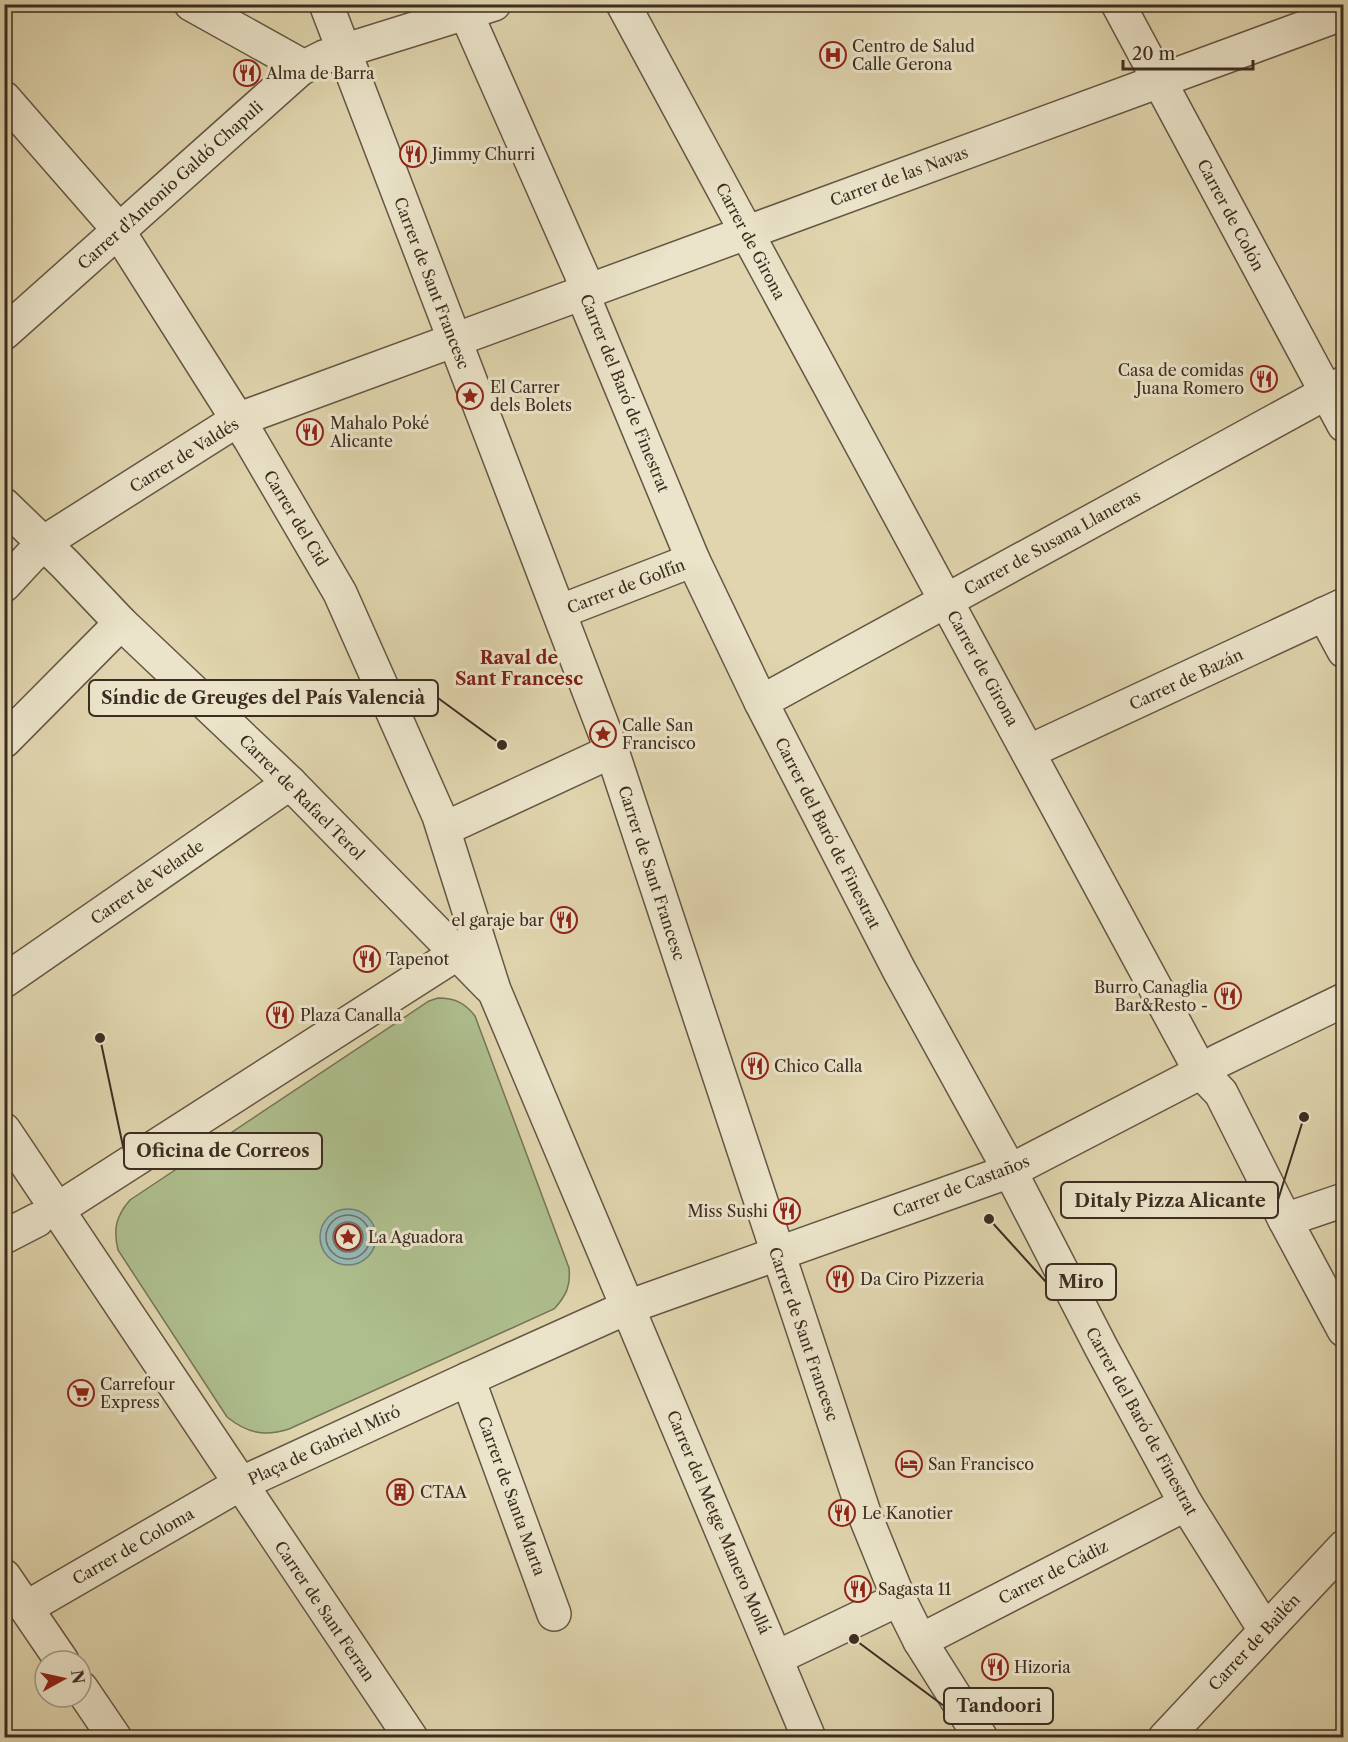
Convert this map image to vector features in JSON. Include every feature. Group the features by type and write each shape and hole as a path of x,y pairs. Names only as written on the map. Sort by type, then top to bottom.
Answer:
{"street":[{"path":"190,4 295,62 300,69"},
{"name":"Carrer de Sant Francesc","path":"326,4 612,751 864,1513 899,1599 920,1641 981,1737"},
{"name":"Carrer de Girona","path":"623,4 1201,1072 1221,1093 1344,1330"},
{"name":"Carrer de Colón","path":"1118,4 1160,82 1335,388 1344,425"},
{"name":"Carrer d'Antonio Galdó Chapuli","path":"4,333 300,69 324,57 474,8"},
{"name":"Carrer del Baró de Finestrat","path":"474,8 584,280 582,293 693,560 761,702 899,970 1010,1171 1186,1504 1265,1630"},
{"name":"Carrer de las Navas","path":"454,340 1344,13"},
{"name":"Carrer del Cid","path":"4,98 112,223 237,420 340,593 444,828 494,990"},
{"name":"Carrer de Valdés","path":"4,585 43,543 237,420 454,340"},
{"name":"Carrer de Susana Llaneras","path":"761,702 1335,388"},
{"name":"Carrer de Rafael Terol","path":"4,505 121,623 290,783 494,990"},
{"name":"Carrer de Golfín","path":"559,612 693,560"},
{"path":"1334,610 1344,651"},
{"name":"Carrer de Bazán","path":"1028,752 1334,610"},
{"path":"4,741 121,623"},
{"path":"444,828 612,751"},
{"name":"Carrer de Velarde","path":"4,981 290,783"},
{"path":"4,1237 48,1214 456,954"},
{"path":"494,990 628,1307"},
{"name":"Carrer de Castaños","path":"628,1307 1010,1171 1218,1061 1344,1000"},
{"path":"4,1130 48,1214"},
{"path":"1285,1220 1344,1200"},
{"name":"Plaça de Gabriel Miró","path":"48,1214 240,1484 628,1307"},
{"name":"Carrer del Metge Manero Mollá","path":"628,1307 809,1737"},
{"name":"Carrer de Santa Marta","path":"468,1379 554,1614"},
{"name":"Carrer de Coloma","path":"26,1608 240,1484"},
{"name":"Carrer de Sant Ferran","path":"240,1484 411,1737"},
{"name":"Carrer de Cádiz","path":"920,1641 1186,1504"},
{"name":"Carrer de Bailén","path":"1165,1737 1344,1547"},
{"path":"4,1576 54,1649"},
{"path":"777,1659 899,1599"},
{"path":"93,1705 115,1737"}],"green space":[{"path":"438,998 459,1002 475,1016 569,1268 567,1290 554,1309 289,1429 264,1433 242,1427 227,1417 118,1250 116,1229 119,1217 130,1200 429,1001"}],"water":[{"path":"342,1209 354,1209 368,1217 376,1231 374,1248 368,1257 354,1265 342,1265 325,1253 320,1243 320,1231 332,1214"}],"place":[{"name":"Centro de Salud Calle Gerona","path":"833,55"},
{"name":"Alma de Barra","path":"247,73"},
{"name":"Jimmy Churri","path":"413,154"},
{"name":"Casa de comidas Juana Romero","path":"1264,379"},
{"name":"El Carrer dels Bolets","path":"470,396"},
{"name":"Mahalo Poké Alicante","path":"310,432"},
{"name":"Calle San Francisco","path":"603,734"},
{"name":"Síndic de Greuges del País Valencià","path":"502,745"},
{"name":"el garaje bar","path":"564,920"},
{"name":"Tapenot","path":"367,959"},
{"name":"Burro Canaglia Bar&Resto -","path":"1228,996"},
{"name":"Plaza Canalla","path":"280,1015"},
{"name":"Oficina de Correos","path":"100,1038"},
{"name":"Chico Calla","path":"755,1066"},
{"name":"Ditaly Pizza Alicante","path":"1304,1117"},
{"name":"Miss Sushi","path":"787,1211"},
{"name":"Miro","path":"989,1219"},
{"name":"La Aguadora","path":"348,1237"},
{"name":"Da Ciro Pizzeria","path":"840,1279"},
{"name":"Carrefour Express","path":"81,1393"},
{"name":"San Francisco","path":"909,1464"},
{"name":"CTAA","path":"400,1492"},
{"name":"Le Kanotier","path":"842,1513"},
{"name":"Sagasta 11","path":"858,1589"},
{"name":"Tandoori","path":"854,1639"},
{"name":"Hizoria","path":"995,1667"}],"district":[{"name":"Raval de Sant Francesc","path":"519,668"}]}
